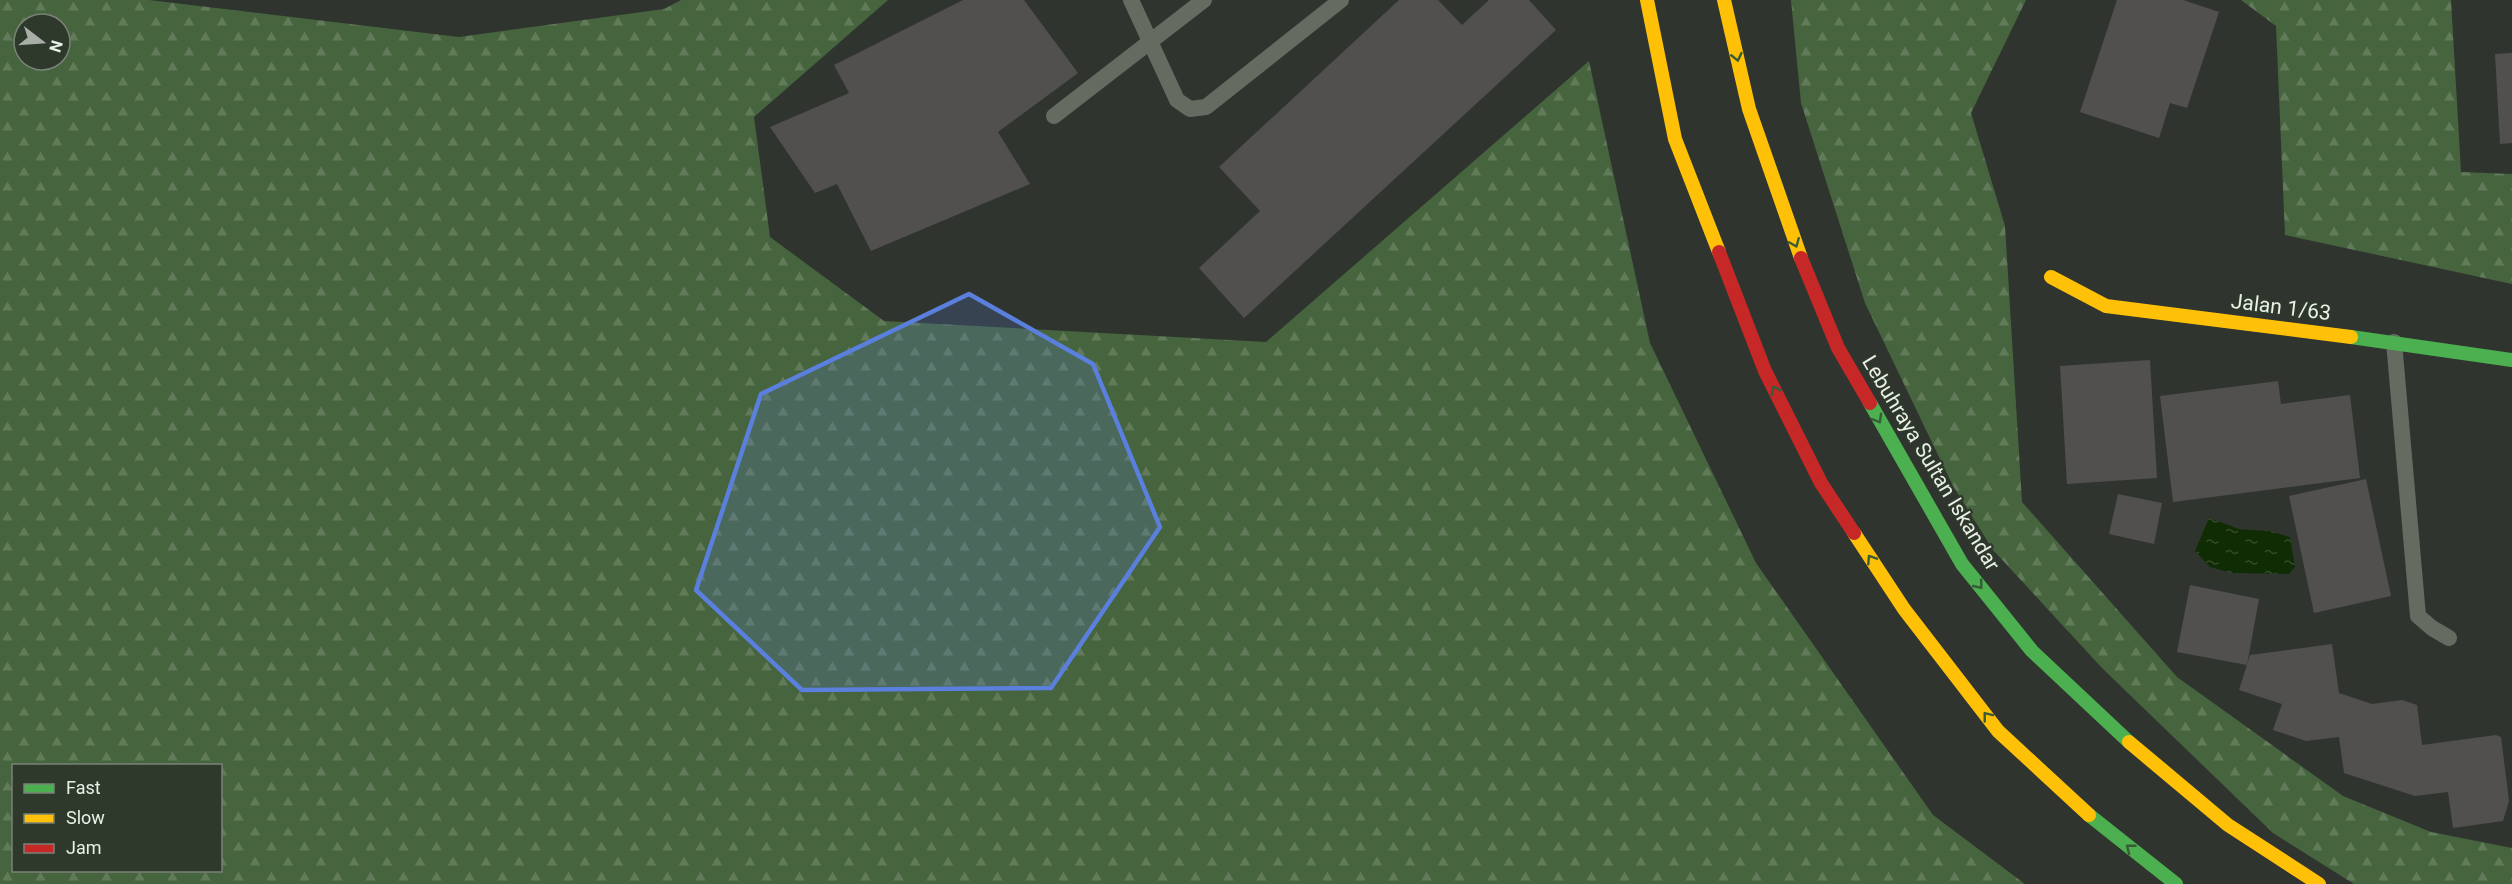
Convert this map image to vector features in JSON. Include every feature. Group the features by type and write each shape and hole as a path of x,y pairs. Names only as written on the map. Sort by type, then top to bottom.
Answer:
{"main road":[{"path":"1647,0 1675,139 1765,371 1821,483 1904,609 1998,731 2091,817 2176,884"},
{"name":"Lebuhraya Sultan Iskandar","path":"1724,0 1749,110 1788,225 1838,348 1962,564 2032,651 2124,738 2228,825 2319,884"},
{"name":"Jalan 1/63","path":"2051,278 2106,306 2394,342 2512,360"}],"lane":[{"path":"1131,0 1177,100 1190,109 1206,107 1341,0"},
{"path":"1054,116 1204,0"},
{"path":"2394,342 2418,616 2449,638"}],"highlighted area":[{"path":"969,294 1093,364 1160,527 1051,688 802,690 696,590 761,394"}],"green space":[{"path":"0,0 149,0 459,37 664,9 681,0 888,0 754,117 770,237 884,321 1266,342 1589,61 1650,343 1756,563 1933,815 2025,884 0,884"},
{"path":"1791,0 2026,0 1971,113 2005,226 2022,502 2177,677 2343,796 2431,832 2512,848 2512,884 2354,884 2273,833 2103,669 1993,550 1953,486 1865,303 1801,103"},
{"path":"2241,0 2451,0 2461,172 2512,174 2512,284 2285,235 2276,26"}],"water":[{"path":"2209,518 2239,529 2270,531 2290,537 2295,567 2289,574 2232,573 2210,567 2195,551"}],"building":[{"path":"963,0 1024,0 1078,73 998,132 1030,184 871,251 837,184 815,193 770,127 849,93 834,65"},
{"path":"1399,0 1438,0 1462,25 1489,0 1529,0 1556,30 1244,318 1199,268 1260,211 1219,167"},
{"path":"2117,0 2183,0 2219,12 2187,108 2170,103 2159,138 2080,112"},
{"path":"2512,53 2512,143 2500,144 2495,54"},
{"path":"2150,360 2157,478 2067,484 2060,366"},
{"path":"2278,381 2281,404 2350,395 2360,478 2173,502 2160,396"},
{"path":"2366,479 2391,596 2314,613 2289,496"},
{"path":"2118,494 2162,503 2154,544 2109,534"},
{"path":"2190,585 2259,599 2247,665 2177,652"},
{"path":"2332,644 2339,693 2372,704 2402,700 2417,705 2422,745 2496,735 2501,737 2509,801 2503,821 2453,828 2448,792 2415,796 2344,773 2339,737 2306,741 2273,730 2282,704 2239,690 2250,655"}],"traffic: fast":[{"path":"2351,337 2512,360"},
{"path":"1870,403 1962,564 2032,651 2129,742"},
{"path":"2089,815 2176,884"}],"traffic: slow":[{"path":"1647,0 1675,139 1719,252"},
{"path":"1724,0 1749,109 1801,258"},
{"path":"2051,277 2106,306 2351,337"},
{"path":"1854,533 1904,609 1998,731 2089,815"},
{"path":"2129,742 2228,825 2319,884"}],"traffic: jam":[{"path":"1719,252 1765,371 1821,483 1854,533"},
{"path":"1801,258 1838,348 1870,403"}]}
